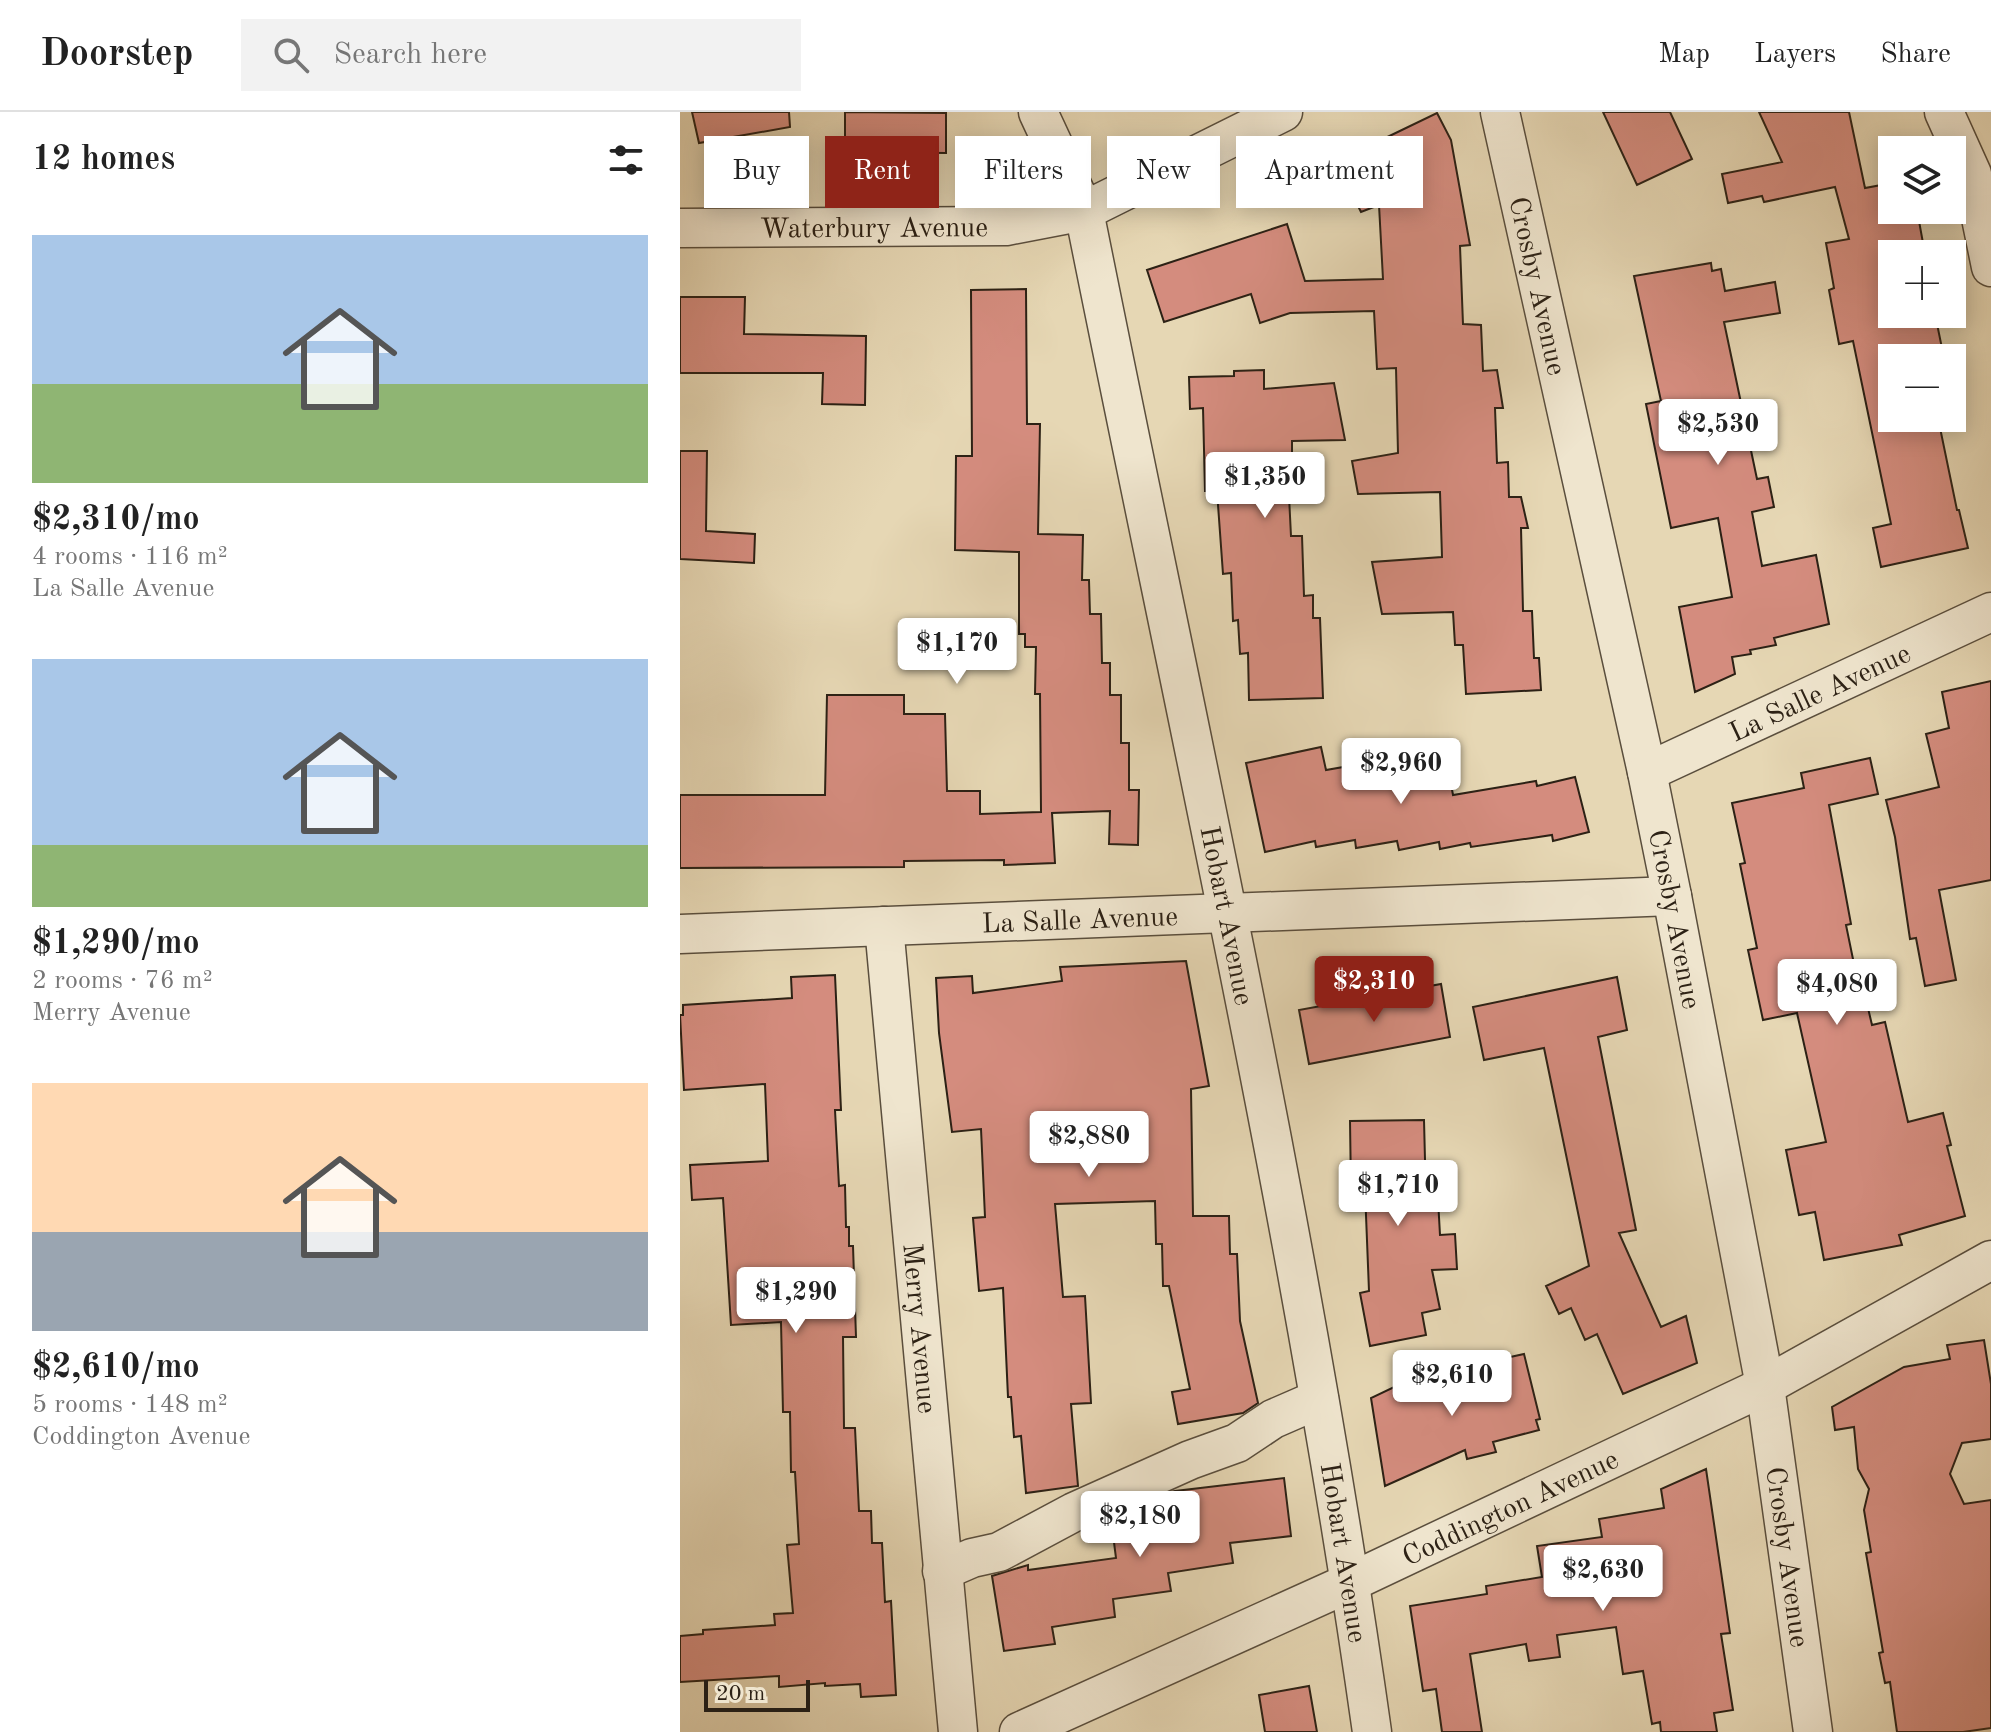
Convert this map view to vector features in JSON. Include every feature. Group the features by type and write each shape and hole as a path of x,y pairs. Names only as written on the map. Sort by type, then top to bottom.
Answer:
{"street":[{"name":"Hobart Avenue","path":"1038,112 1084,211 1228,913 1319,1399 1351,1582 1372,1732"},
{"name":"Waterbury Avenue","path":"680,228 1006,226 1084,211 1283,112"},
{"name":"Crosby Avenue","path":"1500,112 1672,896 1765,1386 1813,1732"},
{"path":"1944,112 1972,174 1991,267"},
{"name":"La Salle Avenue","path":"1647,772 1991,612"},
{"name":"La Salle Avenue","path":"680,934 1672,896"},
{"name":"Merry Avenue","path":"884,926 958,1732"},
{"name":"Coddington Avenue","path":"1019,1732 1351,1582 1765,1386 1991,1260"},
{"path":"942,1571 972,1558 999,1552 1074,1512 1190,1460 1237,1443 1273,1419 1319,1399"}],"building":[{"path":"692,112 789,112 790,127 739,136 704,136 704,142 699,143"},
{"path":"845,112 946,113 946,153 939,153 939,136 845,136"},
{"path":"1603,112 1670,112 1692,159 1637,185"},
{"path":"1759,112 1849,112 1865,188 1878,186 1878,224 1920,224 1922,240 1878,240 1878,328 1938,328 1941,344 1878,344 1878,432 1941,432 1968,548 1881,567 1873,528 1891,524 1853,341 1839,344 1829,290 1834,288 1826,243 1849,239 1835,187 1764,202 1762,196 1728,203 1722,174 1782,162"},
{"path":"1437,113 1451,140 1470,245 1460,246 1463,324 1481,325 1483,371 1497,370 1503,408 1495,408 1497,463 1508,462 1509,497 1521,497 1528,528 1521,528 1523,611 1532,611 1534,658 1539,658 1541,690 1466,694 1463,645 1455,645 1453,612 1382,614 1372,562 1442,557 1440,492 1358,494 1352,461 1398,453 1396,368 1377,369 1374,311 1290,313 1260,323 1251,294 1164,322 1147,270 1287,224 1305,281 1383,279 1379,208 1423,208 1423,136 1389,136"},
{"path":"1711,263 1712,271 1721,269 1725,291 1775,282 1780,313 1724,322 1757,479 1768,477 1774,507 1752,512 1762,566 1816,555 1829,624 1774,638 1776,645 1732,657 1735,674 1695,692 1679,607 1732,597 1718,518 1671,528 1646,404 1661,401 1634,276"},
{"path":"1026,289 1027,424 1040,424 1038,534 1083,535 1082,580 1089,580 1090,614 1101,614 1102,663 1110,663 1110,695 1121,695 1121,743 1129,743 1129,790 1139,790 1138,845 1109,844 1110,811 1052,813 1055,863 1004,865 1004,860 904,861 904,867 680,868 680,795 825,795 827,695 904,695 904,714 945,714 947,791 980,791 980,814 1041,812 1040,694 1035,694 1036,647 1025,647 1025,634 1019,634 1019,552 955,550 956,456 972,456 971,290"},
{"path":"680,297 745,297 744,334 866,336 865,405 822,404 823,373 680,373"},
{"path":"1264,370 1264,389 1334,383 1345,440 1292,441 1292,476 1288,476 1291,536 1302,536 1304,596 1313,595 1313,618 1320,618 1323,698 1249,700 1248,653 1240,654 1238,620 1233,621 1231,573 1223,574 1217,491 1205,491 1203,408 1190,409 1189,377 1234,376 1234,371"},
{"path":"680,451 707,451 706,531 755,534 754,563 680,559"},
{"path":"1991,681 1991,880 1939,890 1956,980 1925,986 1916,938 1910,939 1895,837 1886,800 1939,787 1926,734 1949,728 1942,692"},
{"path":"1321,747 1326,770 1366,763 1368,769 1406,761 1408,769 1447,762 1453,795 1536,781 1537,786 1575,777 1589,832 1553,841 1552,835 1440,849 1439,842 1399,850 1397,841 1356,848 1355,840 1316,847 1315,841 1265,852 1246,763"},
{"path":"1870,758 1878,794 1829,805 1851,924 1846,925 1854,964 1864,1009 1868,1008 1872,1025 1885,1022 1908,1122 1943,1113 1951,1145 1947,1146 1965,1216 1899,1235 1902,1245 1824,1260 1815,1212 1799,1215 1786,1150 1826,1142 1797,1013 1763,1020 1748,950 1757,948 1740,864 1745,863 1732,803 1804,788 1801,773"},
{"path":"1186,961 1209,1086 1191,1089 1193,1216 1229,1216 1230,1254 1237,1254 1240,1321 1258,1403 1243,1413 1178,1424 1172,1392 1190,1389 1169,1286 1163,1286 1162,1244 1156,1244 1155,1201 1055,1204 1063,1297 1085,1296 1091,1403 1071,1404 1078,1486 1026,1493 1021,1436 1014,1437 1011,1397 1008,1397 1003,1288 979,1291 973,1218 985,1217 981,1129 952,1132 939,1033 936,978 972,976 973,993 1062,981 1060,967"},
{"path":"835,975 841,1110 835,1110 839,1186 845,1185 846,1227 849,1227 849,1246 853,1246 856,1337 843,1337 844,1428 855,1428 859,1511 871,1511 872,1543 882,1543 885,1602 891,1601 896,1695 861,1697 860,1684 779,1687 779,1676 680,1682 680,1636 703,1634 703,1630 775,1625 774,1614 793,1613 787,1545 799,1544 795,1472 791,1472 790,1412 783,1412 781,1322 731,1325 723,1198 692,1200 690,1165 768,1161 765,1084 684,1090 680,1015 683,1015 683,1005 792,998 791,977"},
{"path":"1617,977 1627,1030 1598,1037 1636,1230 1619,1233 1661,1327 1686,1316 1697,1363 1623,1394 1597,1334 1585,1340 1571,1308 1559,1314 1546,1286 1589,1266 1544,1048 1484,1060 1473,1007"},
{"path":"1441,984 1450,1037 1309,1064 1299,1010"},
{"path":"1424,1120 1426,1200 1438,1199 1440,1235 1455,1234 1457,1269 1432,1270 1440,1309 1422,1313 1426,1335 1370,1346 1360,1293 1369,1291 1365,1190 1351,1190 1350,1121"},
{"path":"1984,1340 1991,1384 1991,1439 1962,1443 1950,1474 1964,1504 1991,1500 1991,1728 1963,1732 1897,1732 1890,1682 1885,1683 1879,1653 1883,1652 1866,1553 1871,1552 1864,1510 1869,1489 1858,1469 1854,1427 1835,1430 1832,1407 1904,1367 1950,1359 1947,1345"},
{"path":"1524,1354 1540,1419 1536,1420 1539,1430 1493,1442 1496,1452 1467,1459 1465,1450 1385,1486 1371,1398 1432,1369 1436,1388 1496,1377 1492,1361"},
{"path":"1706,1469 1730,1633 1721,1634 1733,1710 1714,1713 1717,1732 1661,1732 1660,1722 1652,1724 1643,1671 1623,1674 1616,1627 1557,1635 1560,1657 1529,1661 1526,1644 1470,1654 1482,1732 1442,1732 1436,1689 1423,1691 1410,1606 1487,1594 1486,1586 1542,1577 1537,1546 1602,1537 1599,1519 1664,1508 1661,1489"},
{"path":"1284,1478 1291,1536 1230,1543 1233,1563 1168,1573 1171,1591 1113,1599 1115,1617 1052,1627 1055,1644 1004,1651 992,1576 1028,1565 1028,1570 1116,1558 1111,1519 1174,1511 1171,1492"},
{"path":"1309,1686 1317,1732 1265,1732 1259,1695"}]}
